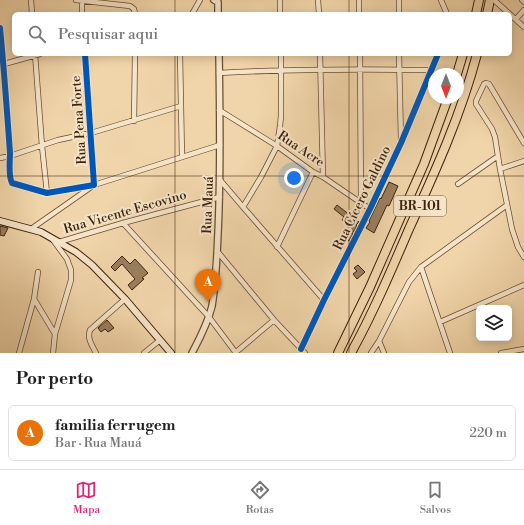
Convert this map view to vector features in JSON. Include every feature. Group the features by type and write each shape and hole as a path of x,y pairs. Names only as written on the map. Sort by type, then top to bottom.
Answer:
{"highway":[{"path":"477,12 480,0"},
{"path":"487,12 490,0"},
{"path":"459,68 462,56"},
{"name":"BR-101","path":"351,353 386,282 430,184 452,129 472,72 476,56"},
{"name":"BR-101","path":"338,353 370,287 424,164 446,104"}],"main road":[{"path":"0,221 41,232 76,252 92,265 125,299 171,353"}],"street":[{"path":"31,0 32,12"},
{"path":"82,12 79,0 130,6 134,9 135,12"},
{"path":"193,12 200,0"},
{"path":"280,0 280,12"},
{"path":"318,0 319,12"},
{"path":"359,0 360,12"},
{"path":"399,0 399,12"},
{"path":"441,0 446,12"},
{"path":"494,0 508,12"},
{"path":"499,5 502,0"},
{"path":"217,1 218,12"},
{"path":"516,19 524,10"},
{"path":"512,16 524,27"},
{"path":"0,28 4,64 10,179 12,183 47,193 94,185 220,145"},
{"path":"4,64 30,56"},
{"path":"37,56 42,146 47,193"},
{"name":"Rua Pena Forte","path":"85,56 94,185"},
{"path":"134,121 135,56"},
{"path":"180,56 182,157"},
{"name":"Rua Mauá","path":"192,353 200,339 212,305 217,251 220,197 219,56"},
{"path":"243,207 277,146 281,116 281,56"},
{"path":"320,56 323,177"},
{"path":"360,56 361,202"},
{"path":"399,56 401,143"},
{"name":"Rua Cícero Galdino","path":"432,68 437,56"},
{"path":"219,73 281,70 428,70"},
{"name":"Rua Cícero Galdino","path":"301,349 401,143 428,77"},
{"path":"524,143 489,84 484,84 476,102 476,106 492,129 495,137 512,229 518,247 524,257"},
{"path":"0,158 58,140 91,134 180,106"},
{"name":"Rua Acre","path":"220,110 277,146 313,172 323,177 370,209"},
{"path":"458,184 498,156"},
{"path":"500,169 524,161"},
{"path":"277,247 313,172"},
{"path":"220,180 324,300"},
{"path":"31,229 94,185"},
{"name":"Rua Vicente Escovino","path":"60,242 123,223 220,197"},
{"path":"371,353 379,341 409,282 421,267 507,205"},
{"path":"123,223 208,317 236,353 274,320"},
{"path":"50,237 67,259 71,270 71,280 56,334 53,353"},
{"path":"217,251 274,320 305,353"},
{"path":"421,267 450,353"},
{"path":"18,353 34,299 38,272"},
{"path":"440,322 524,285"},
{"path":"34,299 56,334"},
{"path":"96,353 88,335 90,330 125,299"},
{"path":"144,353 160,340"},
{"path":"379,341 384,353"},
{"path":"501,353 523,351"}],"building":[{"path":"389,182 398,186 374,233 366,228"},
{"path":"337,205 359,222 356,225 357,226 349,241 343,237 349,226 342,220 344,217 334,209"},
{"path":"0,226 8,228 4,236 0,235"},
{"path":"122,256 130,264 135,259 148,273 132,290 128,285 135,279 122,264 115,271 111,267"},
{"path":"358,265 365,272 357,279 353,274 357,271 354,268"},
{"path":"107,320 114,328 108,332 105,329 101,332 98,328"}],"cycle path":[{"path":"0,28 10,153 10,173 12,183 47,193 94,185 85,56"},
{"path":"301,349 401,143 437,56"}],"place":[{"name":"familia ferrugem","path":"208,302"}]}
